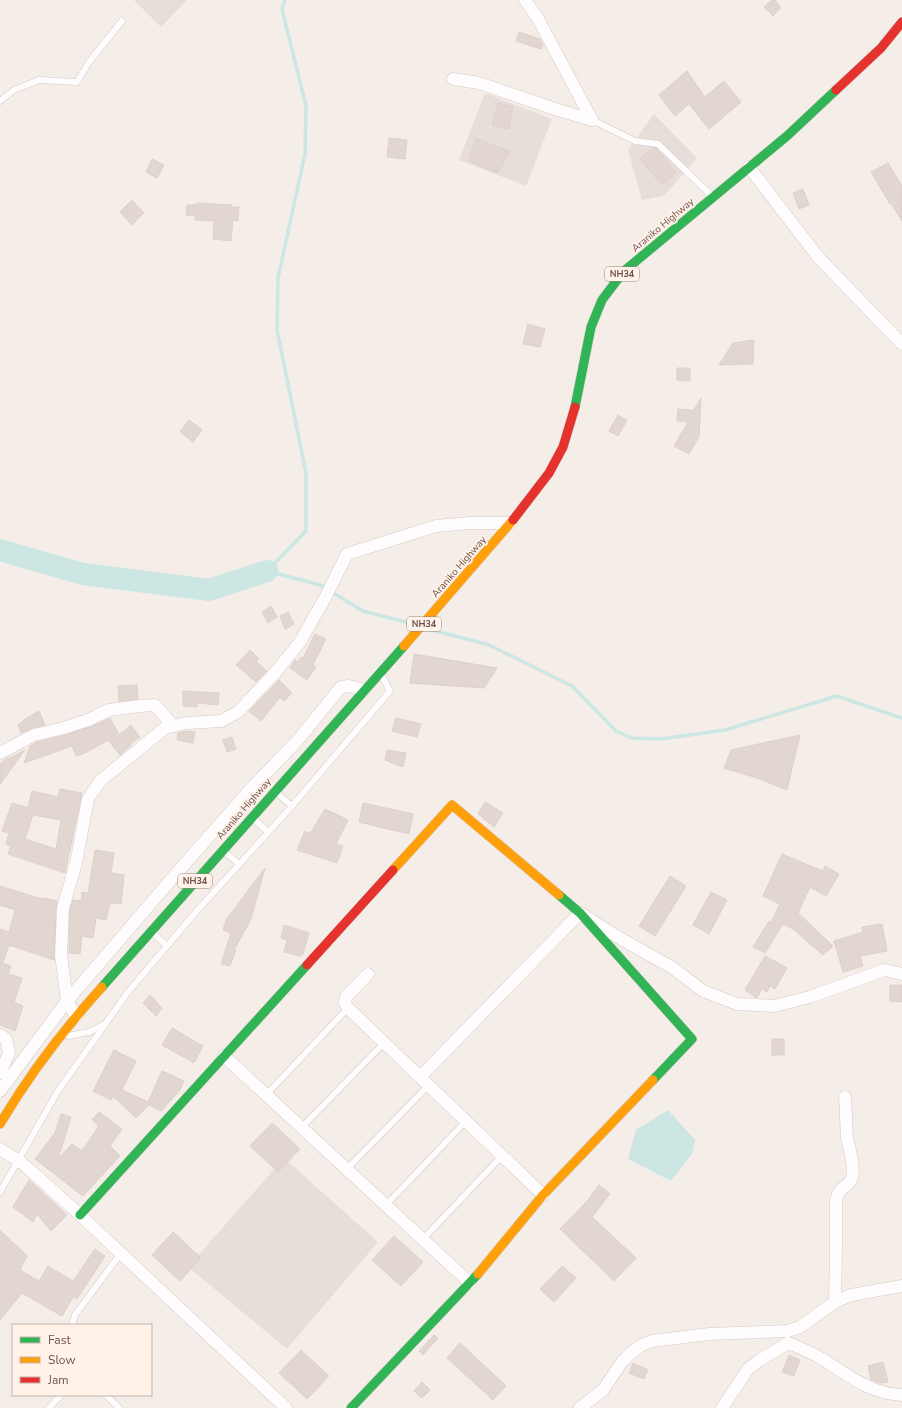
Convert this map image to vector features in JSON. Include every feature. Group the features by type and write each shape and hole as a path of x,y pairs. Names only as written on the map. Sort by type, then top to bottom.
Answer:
{"main road":[{"name":"Araniko Highway","path":"0,1124 16,1098 59,1038 144,925 182,902 184,878 223,850 275,791 353,714 364,690 402,649 511,523 549,473 563,447 573,415 591,327 602,300 624,271 787,136 880,48 902,22"},
{"path":"80,1215 452,805 580,913 692,1039 543,1194 470,1283 351,1408"}],"street":[{"path":"525,0 537,17 592,120"},
{"path":"453,80 479,83 592,120"},
{"path":"749,167 818,257 902,344"},
{"path":"76,1016 67,1001 61,955 62,908 76,863 88,799 100,781 165,728 186,723 221,721 238,712 274,674 300,642 333,584 347,554 436,526 470,523 511,523"},
{"path":"0,1091 67,1001 144,925 184,878 248,792 297,740 341,687 349,686 364,690"},
{"path":"0,753 34,735 64,728 88,720 109,710 155,705 173,726"},
{"path":"424,1081 580,913 616,936 673,968 703,991 738,1004 774,1006 810,997 884,970 902,974"},
{"path":"368,974 346,997 345,1003 348,1008 543,1194"},
{"path":"0,1035 6,1039 9,1054 0,1073"},
{"path":"224,1056 470,1283"},
{"path":"835,1302 836,1201 837,1194 841,1188 848,1185 852,1179 853,1171 848,1138 845,1097"},
{"path":"0,1149 18,1160 80,1215 286,1408"},
{"path":"722,1408 748,1369 835,1302 850,1295 902,1286"},
{"path":"580,1408 603,1390 622,1362 640,1346 652,1341 709,1334 788,1337 865,1386 878,1392 892,1395 902,1395"}],"lane":[{"path":"0,101 14,90 39,80 77,82 89,62 122,21"},
{"path":"592,120 635,141 658,144 713,197"},
{"path":"0,1192 58,1091 128,992 195,913 292,806 390,691 380,673"},
{"path":"353,714 363,723"},
{"path":"275,791 292,806"},
{"path":"252,817 268,832"},
{"path":"223,850 239,864"},
{"path":"190,908 195,913"},
{"path":"144,925 167,946"},
{"path":"266,1095 348,1008"},
{"path":"59,1038 88,1032 104,1024"},
{"path":"302,1127 384,1043"},
{"path":"347,1169 424,1081"},
{"path":"386,1205 466,1121"},
{"path":"423,1240 502,1156"},
{"path":"72,1324 75,1315 121,1253"},
{"path":"49,1408 60,1396"},
{"path":"107,1396 117,1408"}],"shaded area":[{"path":"134,0 187,0 161,27"},
{"path":"485,93 552,119 526,186 459,160"},
{"path":"654,114 697,158 664,196 642,200 628,150"},
{"path":"284,1158 378,1242 287,1349 188,1267"}],"water":[{"path":"668,1110 695,1140 692,1154 671,1181 628,1159 636,1130"}],"building":[{"path":"772,0 775,0 781,8 773,16 764,7"},
{"path":"519,32 540,39 543,45 541,49 516,41"},
{"path":"687,71 705,97 724,81 741,102 709,129 689,104 675,116 659,95"},
{"path":"498,103 513,107 508,129 492,125"},
{"path":"389,138 407,140 405,159 387,157"},
{"path":"476,139 510,151 498,173 469,161"},
{"path":"653,148 656,148 676,173 662,185 640,159"},
{"path":"152,159 164,165 157,178 146,172"},
{"path":"888,163 902,186 902,221 871,172"},
{"path":"803,189 809,205 799,209 793,193"},
{"path":"132,200 144,213 132,225 120,212"},
{"path":"196,203 232,205 231,207 239,207 238,221 233,220 231,241 213,239 214,221 195,220 195,216 186,215 187,205 196,205"},
{"path":"528,324 545,329 540,347 523,344"},
{"path":"754,340 753,364 719,365 733,343"},
{"path":"677,368 690,368 690,381 677,380"},
{"path":"701,398 699,437 689,454 674,446 688,422 677,421 678,409 694,410"},
{"path":"618,415 627,420 618,436 609,431"},
{"path":"189,420 202,430 193,442 180,432"},
{"path":"271,606 277,617 268,623 262,612"},
{"path":"288,612 294,624 285,629 280,616"},
{"path":"315,634 326,639 313,665 316,667 307,680 290,668 295,660 298,662 301,657 303,658"},
{"path":"250,650 259,659 256,662 267,671 256,682 236,665"},
{"path":"414,654 497,668 484,688 410,683"},
{"path":"279,680 292,693 284,701 280,697 261,721 249,711"},
{"path":"137,685 138,699 119,701 118,686"},
{"path":"183,691 219,693 218,705 197,703 197,707 183,706"},
{"path":"39,711 45,725 32,728 21,733 18,725"},
{"path":"110,718 119,735 131,725 140,737 130,744 131,745 120,755 108,740 85,753 76,756 72,746 24,763 30,746 37,742 66,735"},
{"path":"396,718 421,724 417,737 392,731"},
{"path":"187,731 195,732 193,743 177,740 178,733"},
{"path":"800,735 787,790 757,778 724,768 731,750"},
{"path":"232,737 236,749 227,752 223,740"},
{"path":"25,750 0,784 0,764 7,758 8,759"},
{"path":"387,750 406,753 403,767 385,760"},
{"path":"60,789 82,793 65,873 8,854 11,846 6,844 9,833 2,831 12,803 28,808 32,791 58,797","holes":["33,815 61,820 56,849 25,839"]},
{"path":"485,802 503,813 494,827 478,814"},
{"path":"363,803 413,814 409,834 359,822"},
{"path":"325,809 348,820 336,844 343,846 337,863 297,850 305,831 310,834"},
{"path":"95,850 114,853 111,873 124,875 121,904 110,903 106,920 96,918 93,938 82,936 80,954 69,953 70,909 73,900 81,901 82,892 88,893"},
{"path":"782,854 823,871 825,866 839,874 826,896 810,887 798,913 833,946 823,955 793,929 783,924 765,953 753,947 769,921 771,922 780,904 763,896"},
{"path":"265,868 251,919 234,950 236,950 230,966 221,964 231,933 223,930 226,920"},
{"path":"670,876 686,886 655,936 639,926"},
{"path":"0,886 42,899 57,901 54,960 9,945 3,963 11,966 8,974 22,978 14,1002 23,1006 15,1031 0,1025 0,929 9,932 15,910 0,905"},
{"path":"711,892 727,900 709,934 693,925"},
{"path":"882,924 887,951 860,956 863,966 843,972 834,941 863,932 862,927"},
{"path":"284,925 309,933 303,954 301,956 284,952 287,940 281,938"},
{"path":"765,956 787,968 775,989 770,986 767,992 762,989 757,998 745,990"},
{"path":"890,985 902,985 902,1002 890,1001"},
{"path":"150,995 162,1008 156,1016 143,1003"},
{"path":"172,1028 203,1046 194,1063 162,1045"},
{"path":"772,1039 784,1039 784,1055 772,1055"},
{"path":"114,1050 136,1061 122,1090 148,1102 162,1071 184,1081 180,1090 161,1111 149,1105 136,1118 113,1096 111,1100 93,1091"},
{"path":"99,1112 122,1129 110,1146 120,1156 83,1196 35,1159 55,1133 61,1114 71,1117 58,1159 72,1144 82,1151 99,1126 92,1120"},
{"path":"272,1123 300,1149 278,1172 250,1146"},
{"path":"29,1180 67,1215 51,1231 37,1214 33,1222 13,1207"},
{"path":"599,1185 610,1194 592,1217 636,1258 614,1281 560,1229 588,1200"},
{"path":"0,1230 27,1256 20,1270 39,1281 48,1266 73,1281 95,1249 105,1256 77,1299 73,1297 62,1316 22,1293 0,1320"},
{"path":"173,1232 201,1258 180,1281 152,1255"},
{"path":"394,1236 423,1262 401,1286 372,1260"},
{"path":"562,1266 576,1278 554,1302 540,1289"},
{"path":"434,1335 438,1338 423,1355 419,1351"},
{"path":"460,1343 506,1386 493,1400 447,1358"},
{"path":"301,1350 329,1376 307,1399 279,1373"},
{"path":"789,1355 800,1360 794,1376 782,1372"},
{"path":"883,1362 888,1382 881,1383 871,1380 868,1366"},
{"path":"633,1363 648,1370 644,1379 629,1373"},
{"path":"422,1382 430,1390 422,1398 414,1391"}],"waterway":[{"path":"267,571 306,531 306,473 277,330 278,278 305,154 306,106 282,9 285,0"},
{"path":"0,550 83,574 209,590 267,571"},
{"path":"267,571 320,585 363,611 413,624"},
{"path":"428,629 489,645 572,686 616,731 632,738 661,739 725,730 837,696 902,718"}],"traffic: fast":[{"path":"575,407 591,327 602,300 624,271 787,136 836,90"},
{"path":"102,987 404,646"},
{"path":"559,895 580,913 692,1039 653,1080"},
{"path":"80,1215 307,965"},
{"path":"351,1408 478,1274"}],"traffic: slow":[{"path":"404,646 513,520"},
{"path":"393,870 452,805 559,895"},
{"path":"0,1124 48,1053 74,1019 102,987"},
{"path":"478,1274 543,1195 653,1080"}],"traffic: jam":[{"path":"836,90 881,48 902,22"},
{"path":"513,520 549,473 563,447 575,407"},
{"path":"307,965 393,870"}]}
